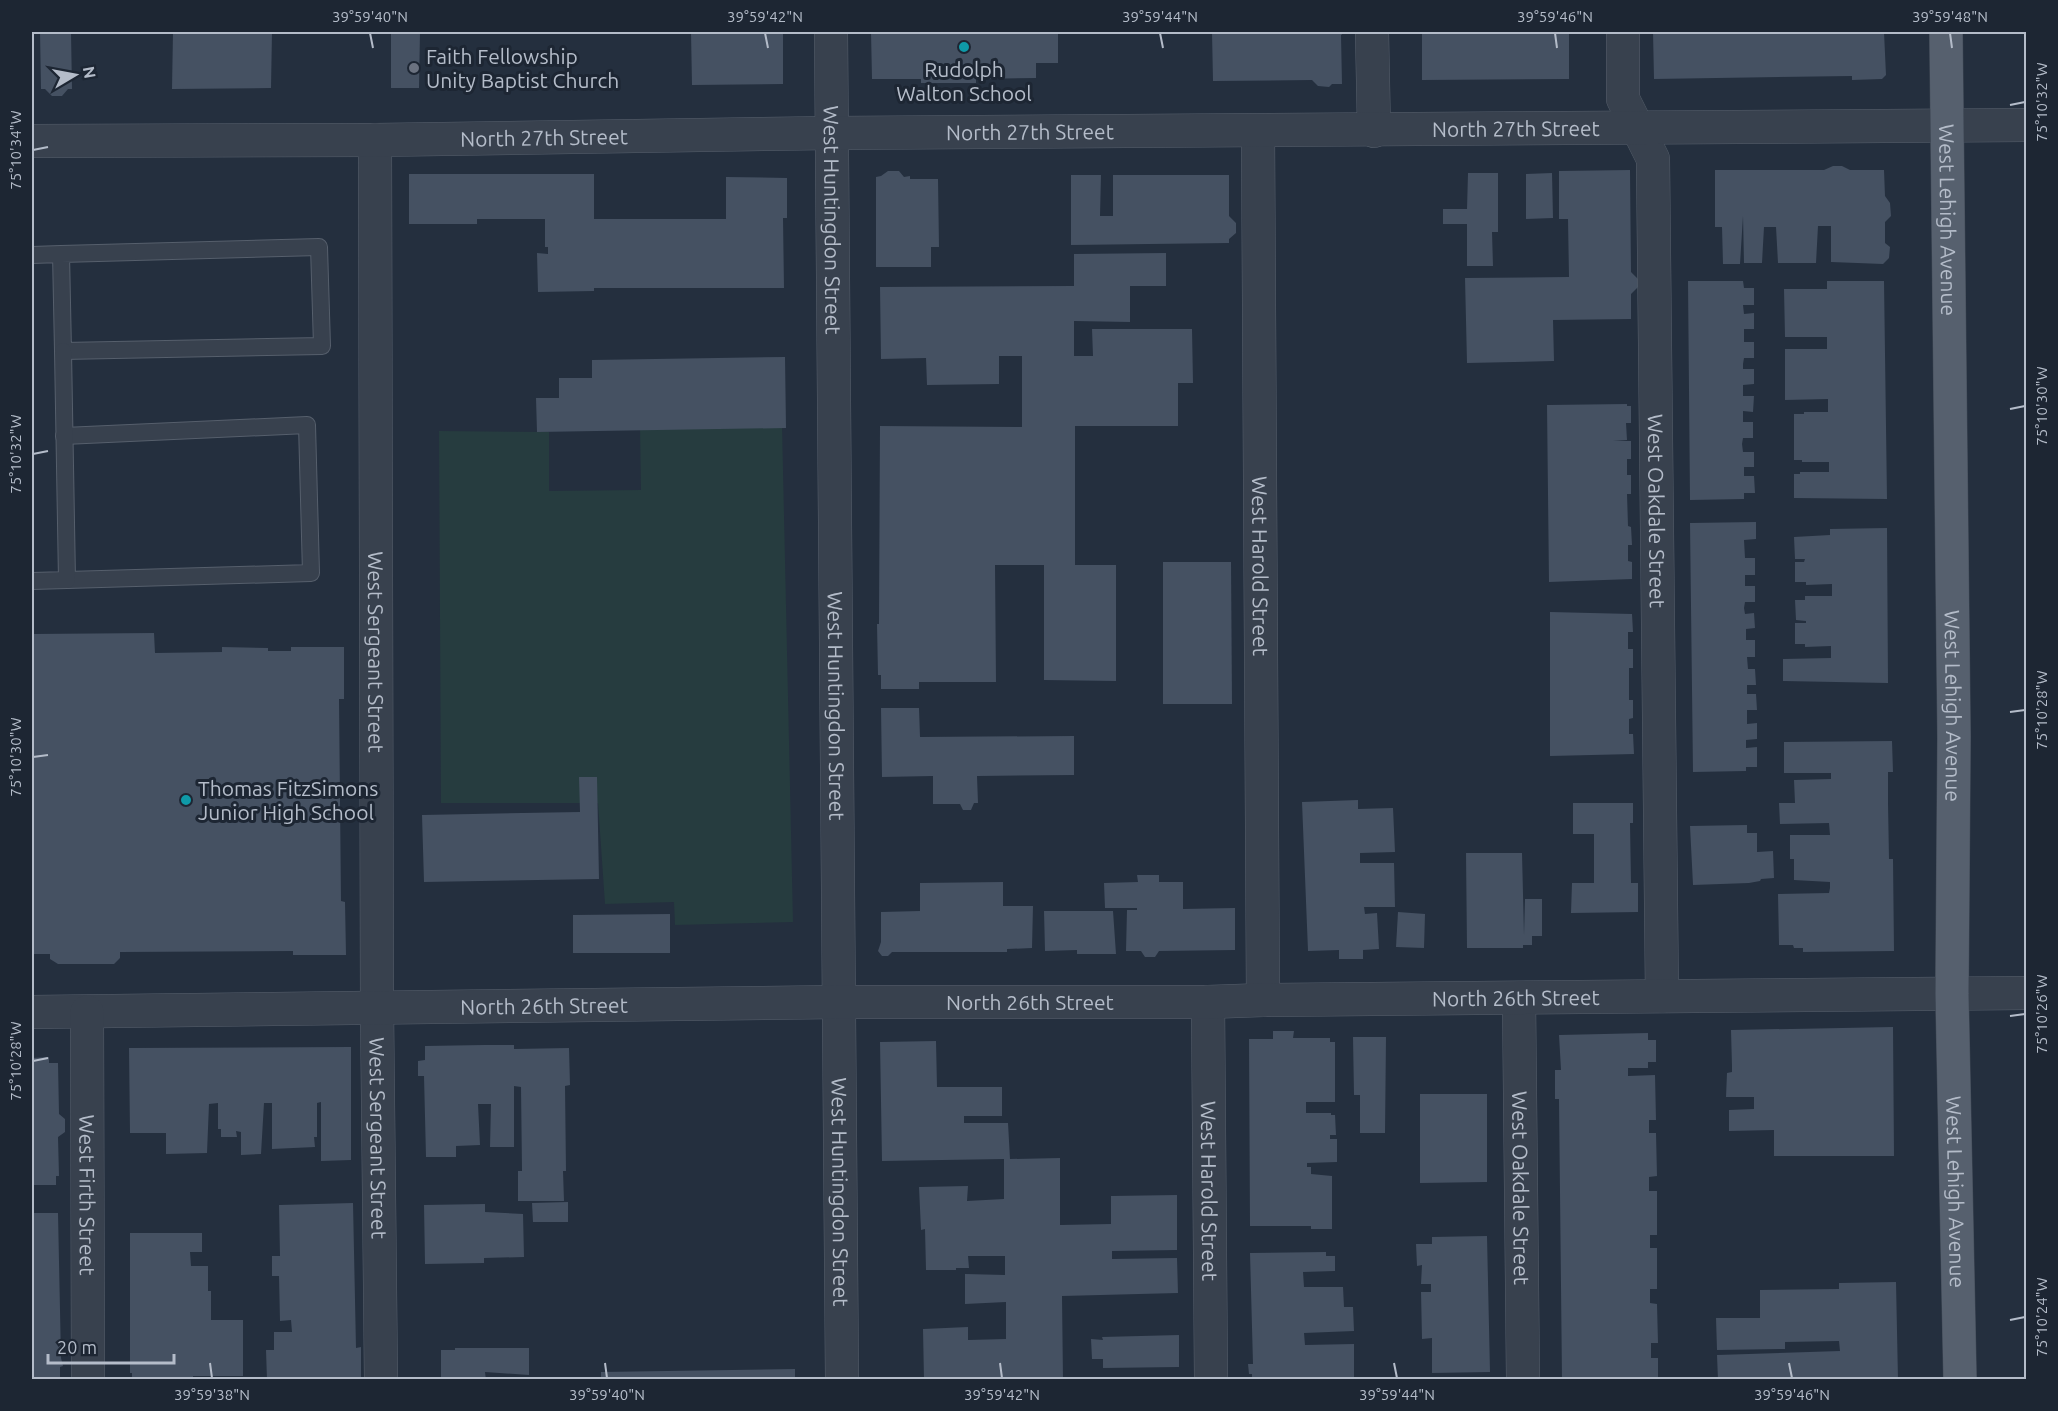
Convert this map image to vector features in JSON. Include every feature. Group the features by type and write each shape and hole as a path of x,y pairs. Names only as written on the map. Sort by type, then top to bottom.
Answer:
{"main road":[{"name":"West Lehigh Avenue","path":"1947,32 1946,125 1954,737 1952,994 1960,1380"}],"street":[{"name":"West Huntingdon Street","path":"831,32 842,1380"},
{"path":"1372,32 1374,130"},
{"name":"West Oakdale Street","path":"1623,32 1623,99 1653,159 1662,996"},
{"name":"North 27th Street","path":"32,141 2026,125"},
{"name":"West Harold Street","path":"1258,131 1263,1000"},
{"name":"West Sergeant Street","path":"375,140 377,1008 381,1380"},
{"name":"North 26th Street","path":"32,1012 839,1002 1208,1002 2026,993"},
{"name":"West Oakdale Street","path":"1519,998 1523,1380"},
{"name":"West Harold Street","path":"1208,1002 1211,1380"},
{"name":"West Firth Street","path":"87,1012 88,1380"}],"lane":[{"path":"32,255 319,247 322,346 63,351"},
{"path":"61,254 67,580"},
{"path":"32,581 311,573 307,425 64,436"}],"green space":[{"path":"782,425 793,922 675,925 674,902 605,904 598,803 441,803 439,431 549,432 549,491 641,490 640,427"}],"building":[{"path":"40,32 71,32 72,89 68,89 62,96 52,96 45,89 41,89"},
{"path":"173,32 272,32 271,88 172,89"},
{"path":"391,32 420,32 419,88 391,88"},
{"path":"691,32 783,32 783,84 692,85"},
{"name":"Rudolph Walton School","path":"871,32 1058,32 1058,63 1036,63 1036,78 976,79 976,83 921,83 921,79 872,79"},
{"path":"1212,32 1345,32 1341,35 1342,84 1332,84 1329,87 1318,86 1312,80 1213,81"},
{"path":"1422,32 1569,32 1569,79 1422,80"},
{"path":"1653,32 1884,32 1886,75 1882,79 1852,80 1852,76 1654,79"},
{"path":"1833,166 1842,166 1850,170 1884,170 1885,196 1890,203 1891,216 1885,222 1885,243 1890,247 1889,258 1883,264 1831,262 1831,226 1818,226 1816,263 1778,263 1776,227 1764,227 1762,263 1744,263 1743,216 1740,264 1723,264 1722,227 1715,227 1715,170 1824,170"},
{"path":"1630,170 1631,272 1638,279 1638,287 1631,294 1631,319 1553,320 1554,361 1467,363 1465,278 1569,277 1568,219 1559,219 1559,171"},
{"path":"888,171 899,171 904,177 910,176 910,179 938,179 939,247 931,247 931,267 876,267 876,177"},
{"path":"1468,173 1498,173 1498,232 1492,232 1493,266 1467,266 1467,224 1443,224 1443,209 1467,209"},
{"path":"1552,173 1553,218 1526,219 1526,174"},
{"path":"409,174 594,174 594,219 726,219 726,177 787,178 787,218 783,218 784,288 594,288 594,291 538,292 537,253 548,254 548,247 545,247 545,219 477,219 477,224 409,224"},
{"path":"1071,175 1101,175 1100,216 1113,216 1113,175 1229,175 1229,216 1236,223 1236,233 1229,239 1229,243 1071,245"},
{"path":"1166,253 1166,286 1130,286 1130,322 1074,321 1074,356 1093,356 1092,329 1192,329 1193,383 1178,383 1178,426 1075,426 1075,565 1116,565 1116,681 1044,680 1044,565 995,565 996,682 919,682 919,689 881,689 881,675 878,675 877,624 879,624 880,426 1022,427 1022,356 999,356 999,384 927,385 926,358 881,359 880,287 1074,286 1074,254"},
{"path":"1688,281 1743,281 1744,288 1754,288 1754,305 1743,305 1744,314 1754,313 1754,329 1744,329 1744,342 1754,342 1754,358 1744,358 1743,364 1743,369 1754,369 1754,384 1743,385 1743,396 1754,396 1753,412 1743,411 1743,422 1753,422 1753,438 1743,438 1742,444 1743,452 1754,452 1754,467 1744,467 1744,476 1754,476 1755,493 1744,493 1744,499 1690,500"},
{"path":"1827,281 1884,281 1887,499 1794,498 1794,474 1829,472 1829,462 1794,460 1794,414 1828,412 1828,399 1785,400 1785,349 1827,349 1827,337 1785,337 1784,289 1827,289"},
{"path":"785,357 786,428 537,432 536,398 559,398 559,378 592,378 592,360"},
{"path":"1627,404 1631,406 1631,423 1626,423 1627,440 1613,441 1631,441 1631,459 1627,459 1627,475 1631,475 1631,494 1627,494 1628,526 1631,527 1632,545 1628,545 1628,561 1632,562 1632,579 1549,582 1547,405"},
{"path":"1756,522 1756,539 1744,540 1745,558 1755,558 1755,575 1745,575 1745,586 1755,586 1755,602 1745,602 1744,608 1745,614 1754,613 1755,628 1746,629 1746,640 1755,640 1755,657 1747,657 1748,669 1755,669 1756,685 1747,685 1747,694 1756,694 1757,710 1747,710 1747,724 1757,723 1757,739 1746,740 1746,748 1757,747 1757,767 1746,767 1746,771 1693,772 1690,523"},
{"path":"1887,528 1888,683 1783,681 1783,659 1831,658 1831,646 1805,647 1805,644 1795,644 1795,623 1806,623 1806,621 1796,620 1795,600 1805,600 1805,596 1832,596 1832,584 1806,585 1806,582 1795,582 1795,562 1804,562 1805,559 1795,559 1794,537 1830,535 1830,529"},
{"path":"1163,562 1231,562 1232,704 1163,704"},
{"path":"1550,612 1632,614 1633,632 1628,632 1628,649 1633,649 1633,668 1629,668 1629,700 1633,700 1633,718 1629,719 1629,734 1633,734 1634,754 1550,756"},
{"name":"Thomas FitzSimons Junior High School","path":"154,633 155,653 222,652 222,647 291,651 291,647 344,647 344,699 339,699 341,901 345,902 346,955 293,955 293,951 120,952 120,958 114,964 58,964 50,959 50,954 32,954 32,634"},
{"path":"881,708 919,708 920,737 1074,736 1074,775 977,776 978,803 974,803 971,810 963,810 960,804 933,804 933,776 882,777"},
{"path":"1892,741 1893,772 1888,772 1888,803 1889,859 1893,859 1894,951 1803,952 1803,948 1794,948 1793,945 1779,945 1778,894 1829,893 1830,888 1830,882 1794,880 1794,859 1790,859 1790,835 1830,835 1829,823 1780,824 1779,803 1795,803 1794,780 1831,779 1831,773 1784,773 1784,742"},
{"path":"579,777 597,777 599,879 424,882 422,815 580,812"},
{"path":"1358,800 1358,809 1393,808 1395,852 1360,853 1360,863 1394,863 1395,907 1364,907 1365,914 1377,913 1379,949 1363,950 1363,959 1339,959 1339,950 1308,951 1302,802"},
{"path":"1573,803 1633,803 1633,823 1630,823 1631,883 1638,883 1638,912 1571,913 1572,883 1594,883 1594,834 1573,834"},
{"path":"1747,825 1747,833 1757,833 1757,852 1773,851 1774,878 1749,883 1693,885 1690,826"},
{"path":"1466,853 1522,853 1524,935 1525,899 1542,899 1542,936 1532,936 1532,945 1523,945 1523,948 1467,948"},
{"path":"1137,875 1159,875 1159,882 1183,882 1183,909 1235,908 1235,950 1159,951 1155,957 1145,957 1141,951 1126,951 1127,910 1137,910 1137,908 1105,908 1104,883 1138,882"},
{"path":"1003,882 1003,906 1033,906 1032,948 1007,949 1007,952 892,952 888,956 882,956 878,951 881,942 881,912 920,911 920,883"},
{"path":"1044,911 1113,911 1116,954 1077,954 1077,950 1045,951"},
{"path":"1398,912 1425,914 1424,948 1396,947"},
{"path":"670,914 670,953 573,953 573,915"},
{"path":"1893,1027 1894,1156 1774,1156 1774,1130 1729,1131 1729,1110 1754,1109 1754,1097 1726,1097 1727,1073 1732,1072 1731,1030"},
{"path":"1273,1031 1294,1031 1293,1038 1330,1038 1330,1042 1335,1042 1335,1102 1306,1102 1306,1113 1335,1115 1336,1135 1330,1135 1330,1139 1337,1139 1337,1162 1307,1163 1307,1167 1311,1167 1311,1174 1332,1176 1332,1229 1311,1229 1311,1226 1250,1226 1249,1039 1273,1039"},
{"path":"1648,1033 1648,1040 1656,1040 1656,1062 1648,1062 1648,1068 1628,1068 1628,1076 1655,1075 1656,1120 1649,1120 1649,1133 1656,1133 1657,1176 1649,1177 1649,1191 1657,1191 1657,1235 1650,1235 1650,1248 1657,1248 1657,1289 1650,1289 1650,1303 1657,1304 1658,1343 1651,1343 1651,1358 1658,1358 1658,1380 1562,1380 1559,1099 1555,1099 1555,1070 1561,1070 1559,1035"},
{"path":"1353,1037 1386,1037 1385,1133 1360,1133 1360,1095 1354,1095"},
{"path":"936,1041 937,1087 1002,1087 1002,1116 964,1116 964,1123 1008,1123 1010,1159 1060,1158 1060,1225 1111,1224 1111,1196 1177,1195 1177,1250 1112,1251 1112,1259 1177,1258 1178,1293 1062,1296 1063,1380 924,1380 923,1329 968,1327 968,1340 1006,1339 1006,1302 965,1304 965,1274 1005,1275 1005,1256 968,1256 969,1268 926,1270 925,1229 921,1230 919,1187 968,1186 967,1201 1004,1199 1004,1159 882,1161 880,1042"},
{"path":"514,1045 514,1049 569,1048 570,1085 565,1086 564,1201 518,1201 518,1171 522,1171 521,1087 514,1086 514,1147 490,1147 491,1104 478,1104 480,1145 456,1146 456,1157 426,1157 424,1076 418,1076 418,1061 425,1060 425,1046"},
{"path":"351,1047 351,1160 321,1161 321,1102 317,1103 315,1147 272,1149 272,1103 264,1103 261,1154 241,1155 241,1132 236,1131 237,1137 221,1137 221,1129 218,1129 218,1103 209,1104 207,1153 166,1154 166,1133 130,1133 129,1048"},
{"path":"49,1057 49,1063 58,1063 59,1114 65,1119 65,1132 58,1137 59,1176 56,1176 56,1185 32,1185 32,1058"},
{"path":"1420,1094 1487,1094 1487,1182 1420,1183"},
{"path":"568,1202 568,1222 533,1222 532,1203"},
{"path":"353,1203 356,1348 361,1347 361,1380 267,1380 266,1350 274,1350 274,1332 292,1332 291,1320 280,1321 279,1276 272,1276 272,1256 280,1256 279,1205"},
{"path":"485,1204 485,1212 523,1214 524,1257 484,1258 484,1263 425,1264 424,1205"},
{"path":"32,1213 58,1213 63,1366 60,1367 60,1380 32,1380"},
{"path":"130,1233 202,1233 202,1252 190,1252 191,1266 208,1266 211,1320 243,1320 243,1376 193,1376 193,1380 132,1380 132,1373 130,1373"},
{"path":"1487,1236 1490,1372 1432,1373 1432,1338 1422,1339 1421,1292 1431,1292 1431,1284 1421,1284 1422,1265 1417,1266 1416,1244 1432,1244 1432,1237"},
{"path":"1326,1252 1326,1256 1335,1256 1335,1271 1303,1272 1304,1287 1343,1287 1344,1307 1353,1307 1354,1331 1304,1333 1305,1345 1354,1344 1354,1380 1252,1380 1248,1364 1253,1364 1250,1253"},
{"path":"1896,1282 1898,1380 1718,1380 1717,1355 1840,1351 1839,1341 1785,1342 1785,1349 1717,1350 1716,1318 1760,1318 1760,1290 1839,1289 1839,1283"},
{"path":"1179,1335 1179,1367 1103,1368 1103,1359 1092,1359 1091,1339"},
{"path":"455,1348 529,1348 529,1375 485,1372 486,1380 441,1380 441,1350 455,1350"},
{"path":"795,1369 795,1380 601,1380 601,1372"}],"place":[{"name":"Rudolph Walton School","path":"964,47"},
{"name":"Faith Fellowship Unity Baptist Church","path":"414,68"},
{"name":"Thomas FitzSimons Junior High School","path":"186,800"}]}
